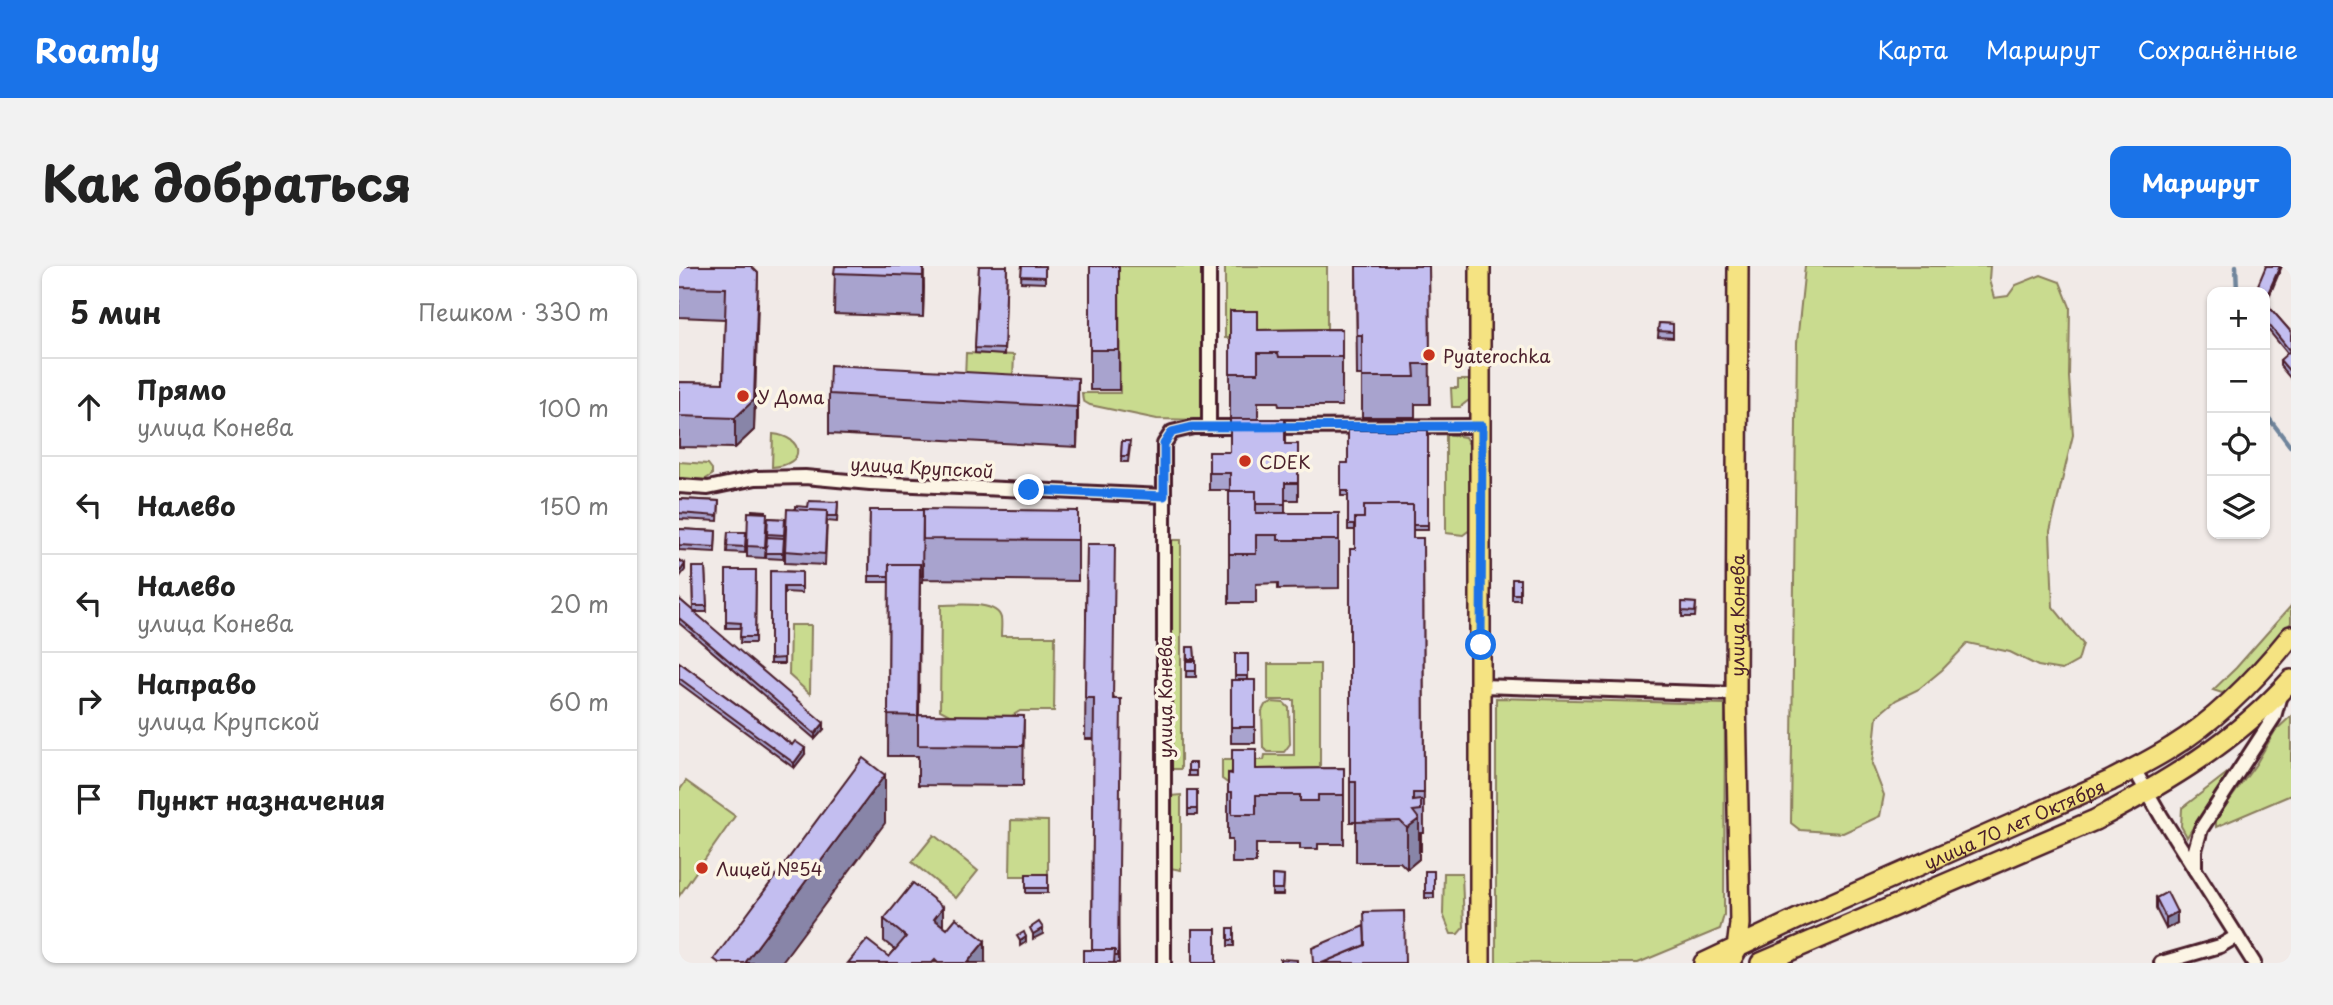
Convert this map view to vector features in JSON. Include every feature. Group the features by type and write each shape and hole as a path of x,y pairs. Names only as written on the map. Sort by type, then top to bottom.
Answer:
{"main road":[{"path":"1480,266 1480,963"},
{"name":"улица Конева","path":"1733,956 1740,924 1736,694 1738,266"},
{"name":"улица 70 лет Октября","path":"1704,963 1733,956 1795,920 2134,769 2172,748 2225,708 2291,636"},
{"name":"улица 70 лет Октября","path":"1761,963 2095,820 2147,793 2198,761 2286,686"}],"street":[{"path":"1209,266 1209,427 1482,426"},
{"name":"улица Конева","path":"1164,963 1164,444 1172,432 1193,427 1209,427"},
{"name":"улица Крупской","path":"679,486 708,488 756,478 806,477 870,483 1164,496"},
{"path":"1481,686 1736,694"},
{"path":"2195,870 2195,850 2201,829 2274,718 2286,686"},
{"path":"2134,769 2254,963"},
{"path":"2161,963 2220,946 2237,936"}],"green space":[{"path":"1119,266 1202,266 1202,420 1157,419 1090,405 1083,401 1082,393 1120,393"},
{"path":"1225,266 1327,266 1327,338 1225,338"},
{"path":"1805,266 1990,266 1989,280 1994,298 2008,296 2016,285 2041,275 2060,282 2070,307 2069,377 2073,435 2050,531 2053,607 2083,644 2078,661 2062,670 2038,666 2010,652 1968,643 1919,689 1896,700 1877,716 1872,764 1884,795 1880,816 1843,833 1800,830 1791,823 1797,343"},
{"path":"966,353 1014,355 1013,380 965,378"},
{"path":"1458,380 1470,380 1469,400 1460,407 1452,407 1451,388 1458,388"},
{"path":"773,434 791,440 797,451 791,461 772,467"},
{"path":"1446,434 1465,437 1471,448 1471,529 1463,535 1446,533"},
{"path":"679,462 708,464 712,475 704,480 679,478"},
{"path":"1171,540 1181,540 1181,769 1168,769"},
{"path":"941,605 992,608 1001,618 1001,636 1055,636 1054,711 1020,711 1005,720 959,720 940,710"},
{"path":"2291,606 2291,623 2228,691 2222,693 2213,690 2236,668"},
{"path":"790,625 811,625 810,694 789,675"},
{"path":"1268,664 1320,664 1320,788 1229,784 1222,779 1222,760 1264,760 1265,755 1294,755 1294,700 1268,700"},
{"path":"1496,698 1725,704 1724,915 1720,929 1638,963 1496,963"},
{"path":"1271,702 1284,703 1289,708 1290,744 1284,752 1268,752 1263,747 1262,711 1265,705"},
{"path":"2291,716 2291,795 2216,827 2216,819 2256,764 2275,731"},
{"path":"2235,767 2187,837 2181,826 2182,808"},
{"path":"686,781 735,816 679,896 679,791"},
{"path":"1181,795 1181,870 1170,868 1169,798"},
{"path":"1011,820 1048,821 1048,876 1010,876"},
{"path":"934,835 978,871 956,898 912,862"},
{"path":"1444,873 1462,873 1464,927 1458,934 1451,934 1443,914"}],"building":[{"path":"679,266 751,266 758,273 754,400 735,418 679,416 679,382 723,383 726,288 679,287"},
{"path":"835,266 923,266 923,276 834,273"},
{"path":"979,266 1007,266 1004,349 975,348"},
{"path":"1022,266 1045,266 1045,277 1021,276"},
{"path":"1090,266 1119,266 1119,350 1090,350"},
{"path":"1356,266 1429,266 1430,364 1414,364 1415,377 1362,377 1362,335 1357,335"},
{"path":"2266,266 2280,266 2270,288 2257,287"},
{"path":"2270,308 2291,332 2291,373 2280,360 2290,351 2270,326"},
{"path":"1230,311 1258,311 1258,330 1342,329 1342,357 1279,357 1278,353 1258,353 1258,373 1230,373"},
{"path":"1659,323 1673,324 1673,332 1658,331"},
{"path":"830,365 1078,378 1077,407 829,394"},
{"path":"1230,419 1285,419 1285,444 1298,444 1298,483 1285,483 1285,504 1256,504 1256,491 1230,491 1230,473 1209,473 1209,452 1230,452"},
{"path":"1348,430 1428,430 1428,525 1413,525 1413,505 1364,505 1364,518 1355,518 1355,525 1348,525 1348,491 1341,491 1341,463 1348,463"},
{"path":"1122,441 1130,441 1128,456 1121,456"},
{"path":"1229,491 1256,491 1256,513 1339,513 1339,540 1278,540 1278,535 1256,535 1256,554 1229,554"},
{"path":"679,499 719,501 718,516 679,513"},
{"path":"809,501 838,502 837,516 827,516 827,511 795,510 795,506 808,507"},
{"path":"1364,505 1413,505 1413,538 1423,538 1424,793 1413,793 1413,801 1421,800 1421,810 1413,811 1419,819 1407,828 1400,821 1356,822 1356,782 1350,782 1350,549 1355,549 1355,518 1364,518"},
{"path":"787,509 827,511 825,554 785,551"},
{"path":"923,509 1078,511 1078,540 923,539"},
{"path":"870,510 923,510 922,576 920,564 889,564 889,576 869,576"},
{"path":"748,512 767,513 765,547 747,546"},
{"path":"768,518 785,519 784,535 767,534"},
{"path":"679,529 716,531 715,547 679,545"},
{"path":"728,532 746,532 745,547 727,546"},
{"path":"767,537 784,538 783,553 766,553"},
{"path":"1087,544 1115,544 1113,699 1121,699 1118,956 1114,956 1115,950 1092,950 1094,698 1085,698"},
{"path":"679,560 685,564 679,573"},
{"path":"889,564 920,564 918,715 1024,716 1023,746 918,745 918,716 888,715"},
{"path":"692,567 705,567 707,606 693,606"},
{"path":"726,570 756,570 755,637 740,637 741,623 726,622"},
{"path":"770,571 802,572 802,587 784,587 784,658 770,659"},
{"path":"1512,579 1520,579 1520,594 1512,594"},
{"path":"679,599 824,723 815,734 679,618"},
{"path":"1682,602 1696,603 1695,612 1682,611"},
{"path":"1187,647 1194,647 1195,659 1187,659"},
{"path":"1235,654 1248,654 1248,676 1235,676"},
{"path":"1186,661 1196,661 1196,671 1186,671"},
{"path":"679,662 792,745 795,741 805,748 794,763 679,678"},
{"path":"1231,680 1255,680 1255,727 1231,727"},
{"path":"1232,749 1256,749 1256,769 1344,768 1344,795 1318,795 1318,801 1300,801 1300,795 1256,795 1256,814 1232,814 1232,792 1228,792 1228,773 1232,774"},
{"path":"863,758 885,775 745,963 719,963 714,959"},
{"path":"1188,763 1196,763 1196,771 1188,771"},
{"path":"1188,790 1197,790 1197,809 1188,809"},
{"path":"1425,871 1434,871 1434,893 1425,893"},
{"path":"1026,874 1048,874 1048,888 1026,888"},
{"path":"1272,875 1284,876 1283,889 1272,889"},
{"path":"913,883 943,907 934,919 947,929 956,918 985,941 967,963 938,963 935,960 932,963 848,963 867,940 889,957 906,937 884,919"},
{"path":"2167,892 2177,912 2166,918 2156,898"},
{"path":"1404,911 1405,963 1322,963 1365,945 1364,912"},
{"path":"1039,922 1043,928 1033,934 1030,928"},
{"path":"1364,926 1365,945 1322,963 1313,963 1312,948"},
{"path":"1228,928 1234,928 1234,940 1228,940"},
{"path":"1192,929 1216,929 1216,963 1192,963"},
{"path":"1024,932 1026,937 1020,941 1017,936"},
{"path":"1083,950 1115,950 1114,963 1083,963"},
{"path":"1280,959 1297,960 1297,963 1280,963"}],"waterway":[{"path":"2236,266 2237,287"},
{"path":"2270,420 2290,446"}],"place":[{"name":"Pyaterochka","path":"1429,355"},
{"name":"У Дома","path":"743,396"},
{"name":"CDEK","path":"1245,461"},
{"name":"Лицей №54","path":"702,868"}],"route":[{"path":"1029,490 1164,496 1164,444 1172,432 1193,427 1482,426 1481,645"}]}
